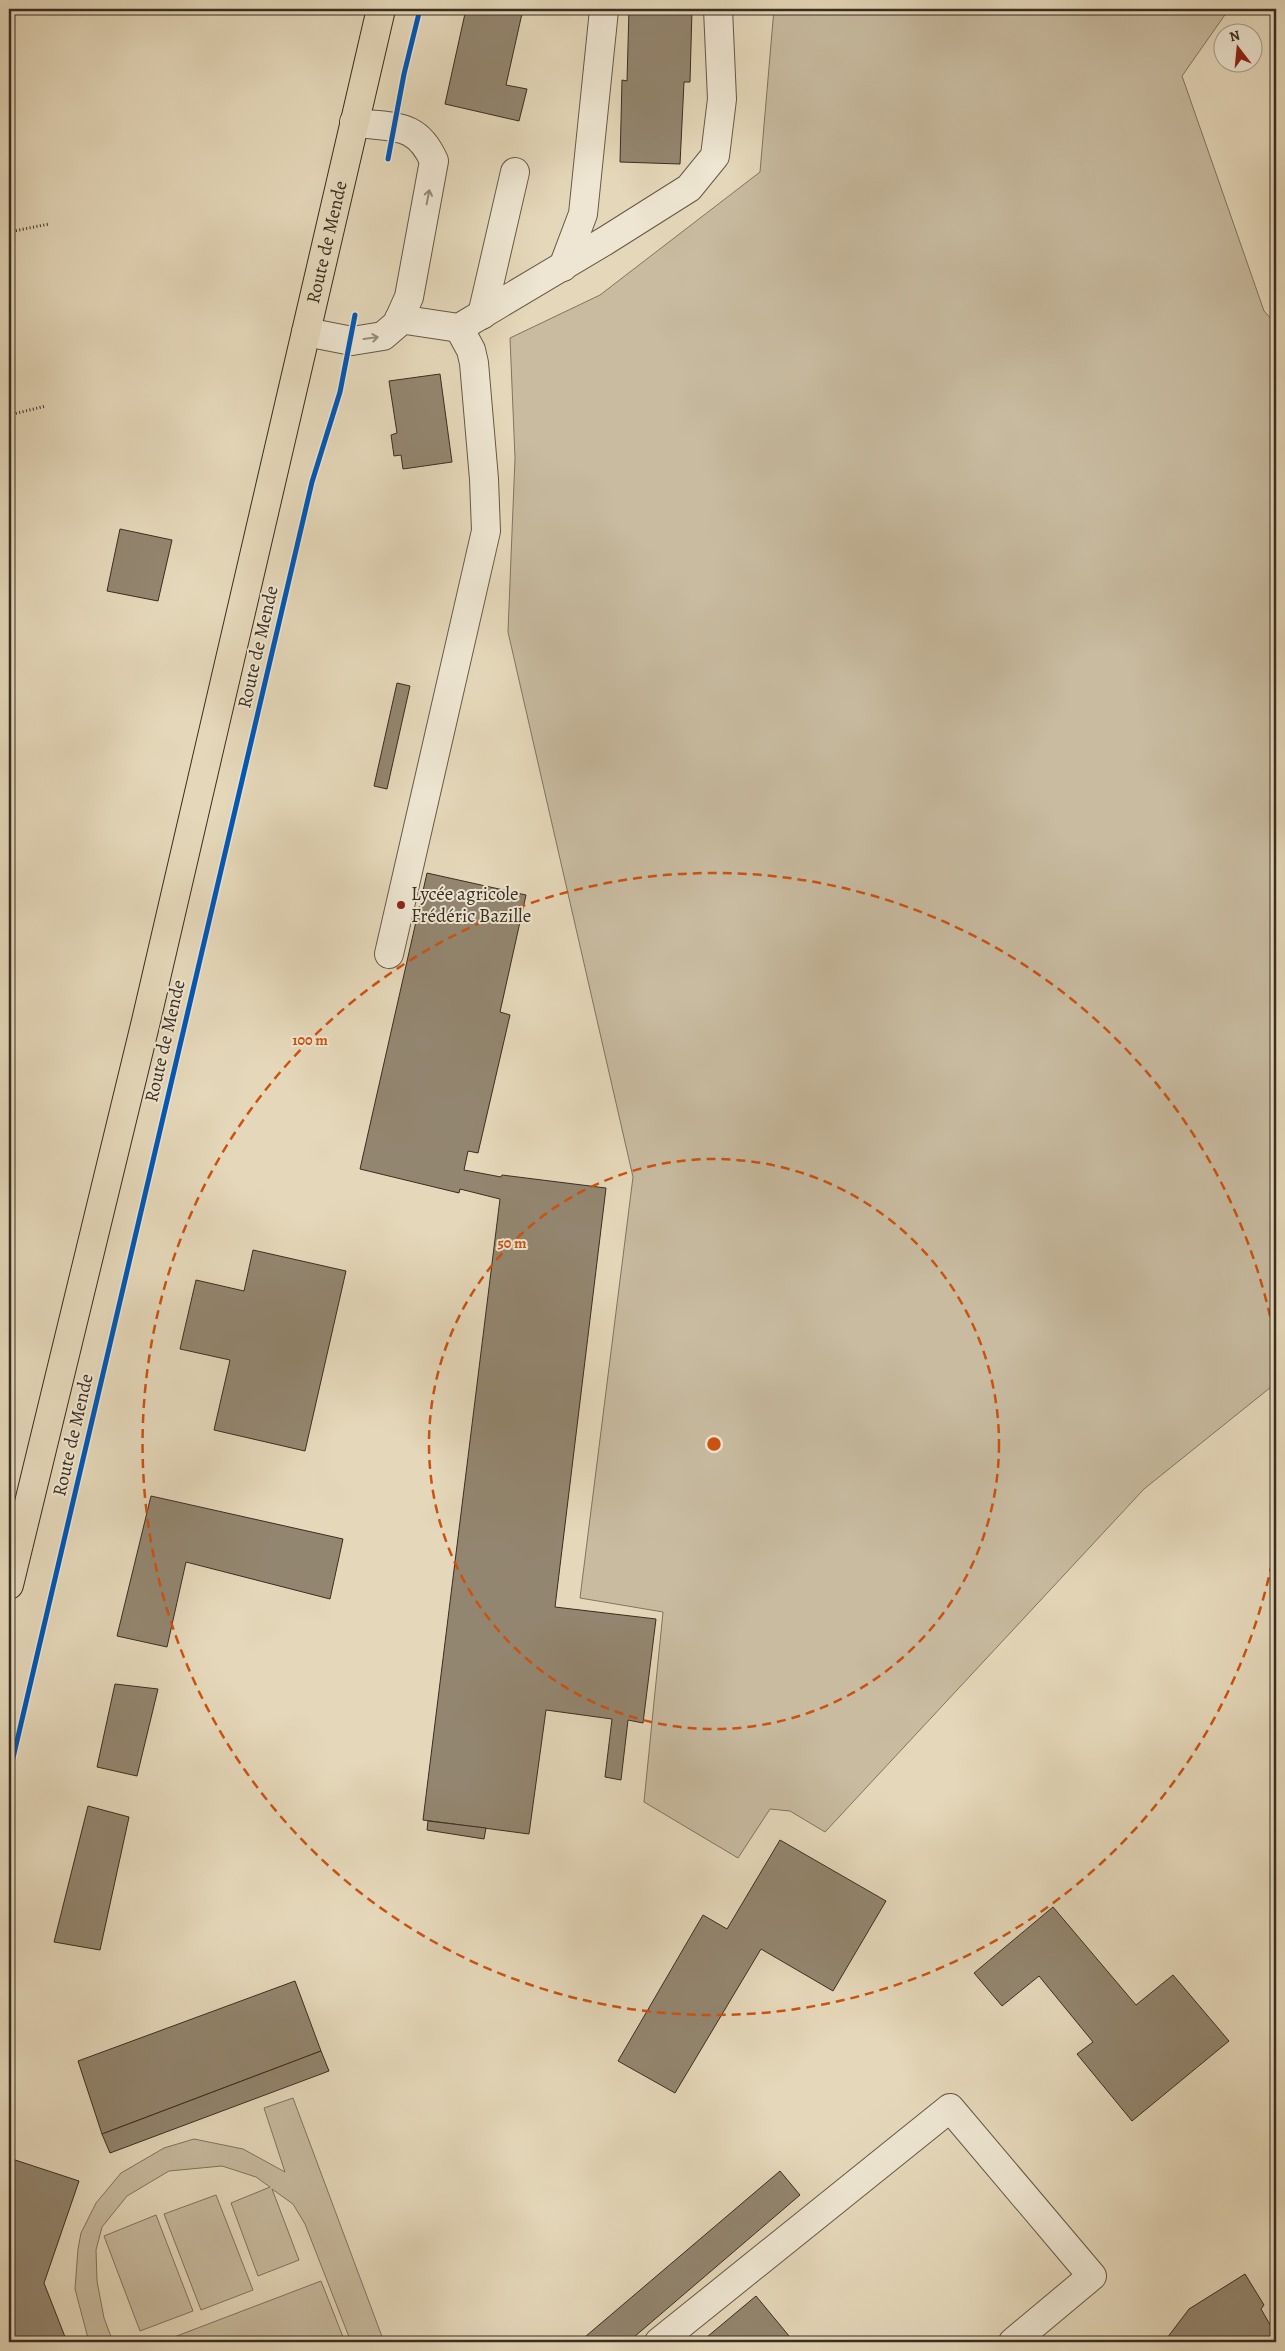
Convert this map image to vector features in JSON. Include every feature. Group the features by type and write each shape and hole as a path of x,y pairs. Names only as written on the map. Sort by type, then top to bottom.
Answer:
{"main road":[{"name":"Route de Mende","path":"9,1585 144,1030 381,9"}],"lane":[{"path":"399,319 471,321 689,188 715,156 722,99 718,9"},
{"path":"563,266 583,214 604,10"},
{"path":"306,332 352,341 383,336 397,324 409,298 434,162 429,149 416,133 394,127 378,127 354,122"},
{"path":"389,954 486,531 484,479 474,363 471,350 471,321 515,172"},
{"path":"659,2342 950,2108 1092,2276 1014,2342"}],"path":[{"path":"9,232 49,224"},
{"path":"9,415 46,406"}],"shaded area":[{"path":"774,9 1229,9 1220,22 1212,22 1212,33 1182,76 1264,311 1276,324 1276,1383 1144,1489 825,1832 790,1811 770,1809 738,1858 644,1802 663,1612 580,1598 633,1177 508,632 515,458 510,338 600,295 760,172"},
{"path":"293,2098 384,2342 351,2342 305,2224 293,2204 272,2189 299,2260 258,2276 231,2203 270,2187 256,2177 222,2166 169,2171 127,2196 102,2227 96,2250 97,2281 104,2318 113,2342 89,2342 75,2289 81,2233 96,2203 121,2173 164,2148 194,2139 243,2149 285,2172 264,2108"},
{"path":"216,2195 253,2290 201,2310 164,2214"},
{"path":"156,2215 193,2311 140,2331 104,2236"},
{"path":"321,2281 345,2342 161,2342"}],"building":[{"path":"466,9 523,9 506,85 527,89 519,121 445,104"},
{"path":"629,9 692,9 690,82 684,82 680,164 620,162 622,80 627,81"},
{"path":"440,374 452,462 403,469 401,455 394,456 391,435 397,433 389,381"},
{"path":"120,529 172,540 158,601 107,591"},
{"path":"397,683 410,686 387,789 374,786"},
{"path":"427,873 526,895 500,1012 510,1015 478,1153 468,1151 464,1170 501,1177 502,1175 606,1188 555,1607 656,1619 643,1723 628,1720 621,1780 605,1777 612,1719 546,1710 529,1834 423,1820 500,1199 460,1189 459,1193 360,1169"},
{"path":"253,1250 346,1271 305,1451 214,1430 230,1360 180,1349 196,1280 244,1291"},
{"path":"151,1496 343,1539 330,1599 186,1562 167,1647 117,1636"},
{"path":"115,1684 158,1689 137,1776 97,1767"},
{"path":"88,1806 129,1817 100,1950 54,1942"},
{"path":"428,1821 486,1828 484,1839 427,1830"},
{"path":"780,1840 886,1901 833,1991 761,1949 675,2093 618,2061 703,1915 727,1929"},
{"path":"1053,1907 1136,2005 1173,1975 1229,2041 1132,2121 1077,2054 1093,2042 1039,1976 1002,2006 974,1973"},
{"path":"295,1981 321,2051 102,2134 78,2061"},
{"path":"321,2051 329,2071 110,2153 102,2134"},
{"path":"9,2158 79,2181 44,2283 67,2342 9,2342"},
{"path":"780,2171 800,2195 634,2337 638,2342 579,2342"},
{"path":"1245,2274 1264,2305 1261,2309 1276,2335 1276,2342 1164,2342 1189,2309"},
{"path":"756,2296 794,2342 701,2342"}],"cycle path":[{"path":"388,159 404,74 420,9"},
{"path":"9,1775 312,482 340,392 355,315"}],"place":[{"name":"Lycée agricole Frédéric Bazille","path":"401,905"}]}
